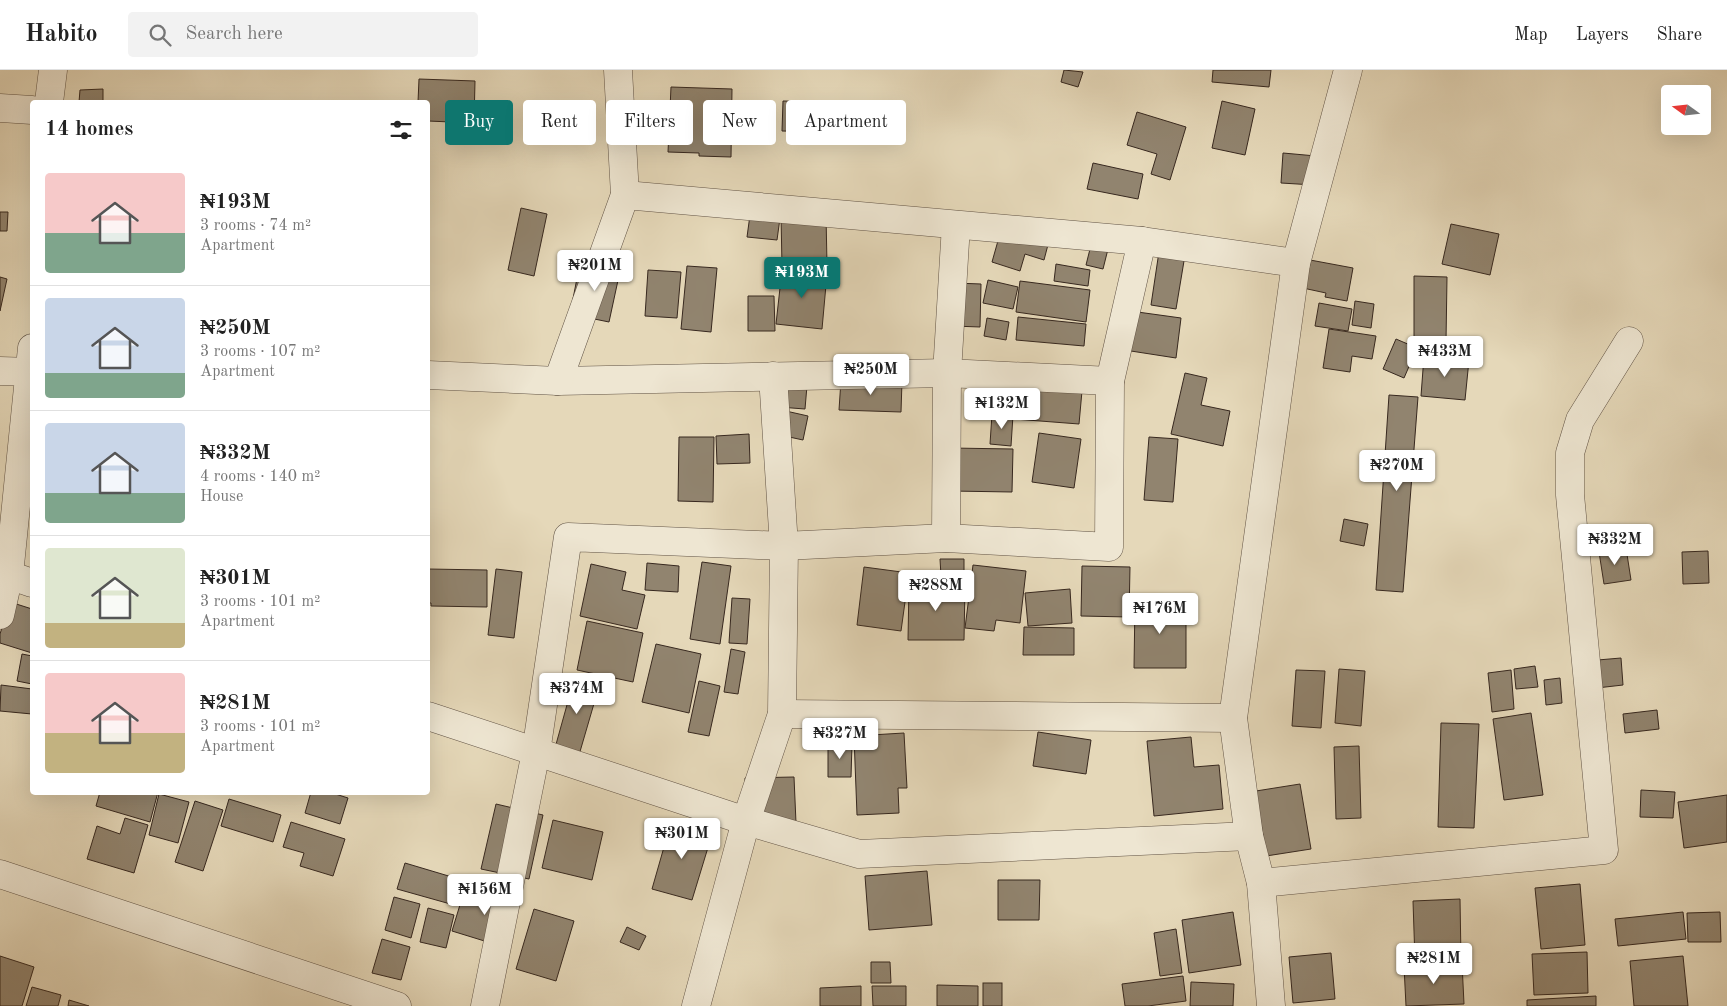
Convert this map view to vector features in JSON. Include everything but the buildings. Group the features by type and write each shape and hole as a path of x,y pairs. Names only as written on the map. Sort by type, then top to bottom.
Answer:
{"street":[{"path":"49,100 53,70"},
{"path":"558,381 625,195 618,70"},
{"path":"1271,1006 1261,883 1248,836 1233,718 1296,263 1348,70"},
{"path":"0,108 30,110"},
{"path":"625,195 1142,241 1296,263"},
{"path":"946,538 947,373 956,225"},
{"path":"484,1006 536,752 568,538 784,546 946,538 1109,547 1110,381 1142,241"},
{"path":"1261,883 1604,850 1570,495 1570,453 1580,420 1629,341"},
{"path":"0,371 30,364"},
{"path":"430,375 558,381 947,373 1110,381"},
{"path":"696,1006 746,821 782,714 784,546 773,376"},
{"path":"0,615 14,577 30,388"},
{"path":"782,714 1233,718"},
{"path":"430,717 746,821 859,854 1248,836"},
{"path":"0,874 397,1006"}]}
